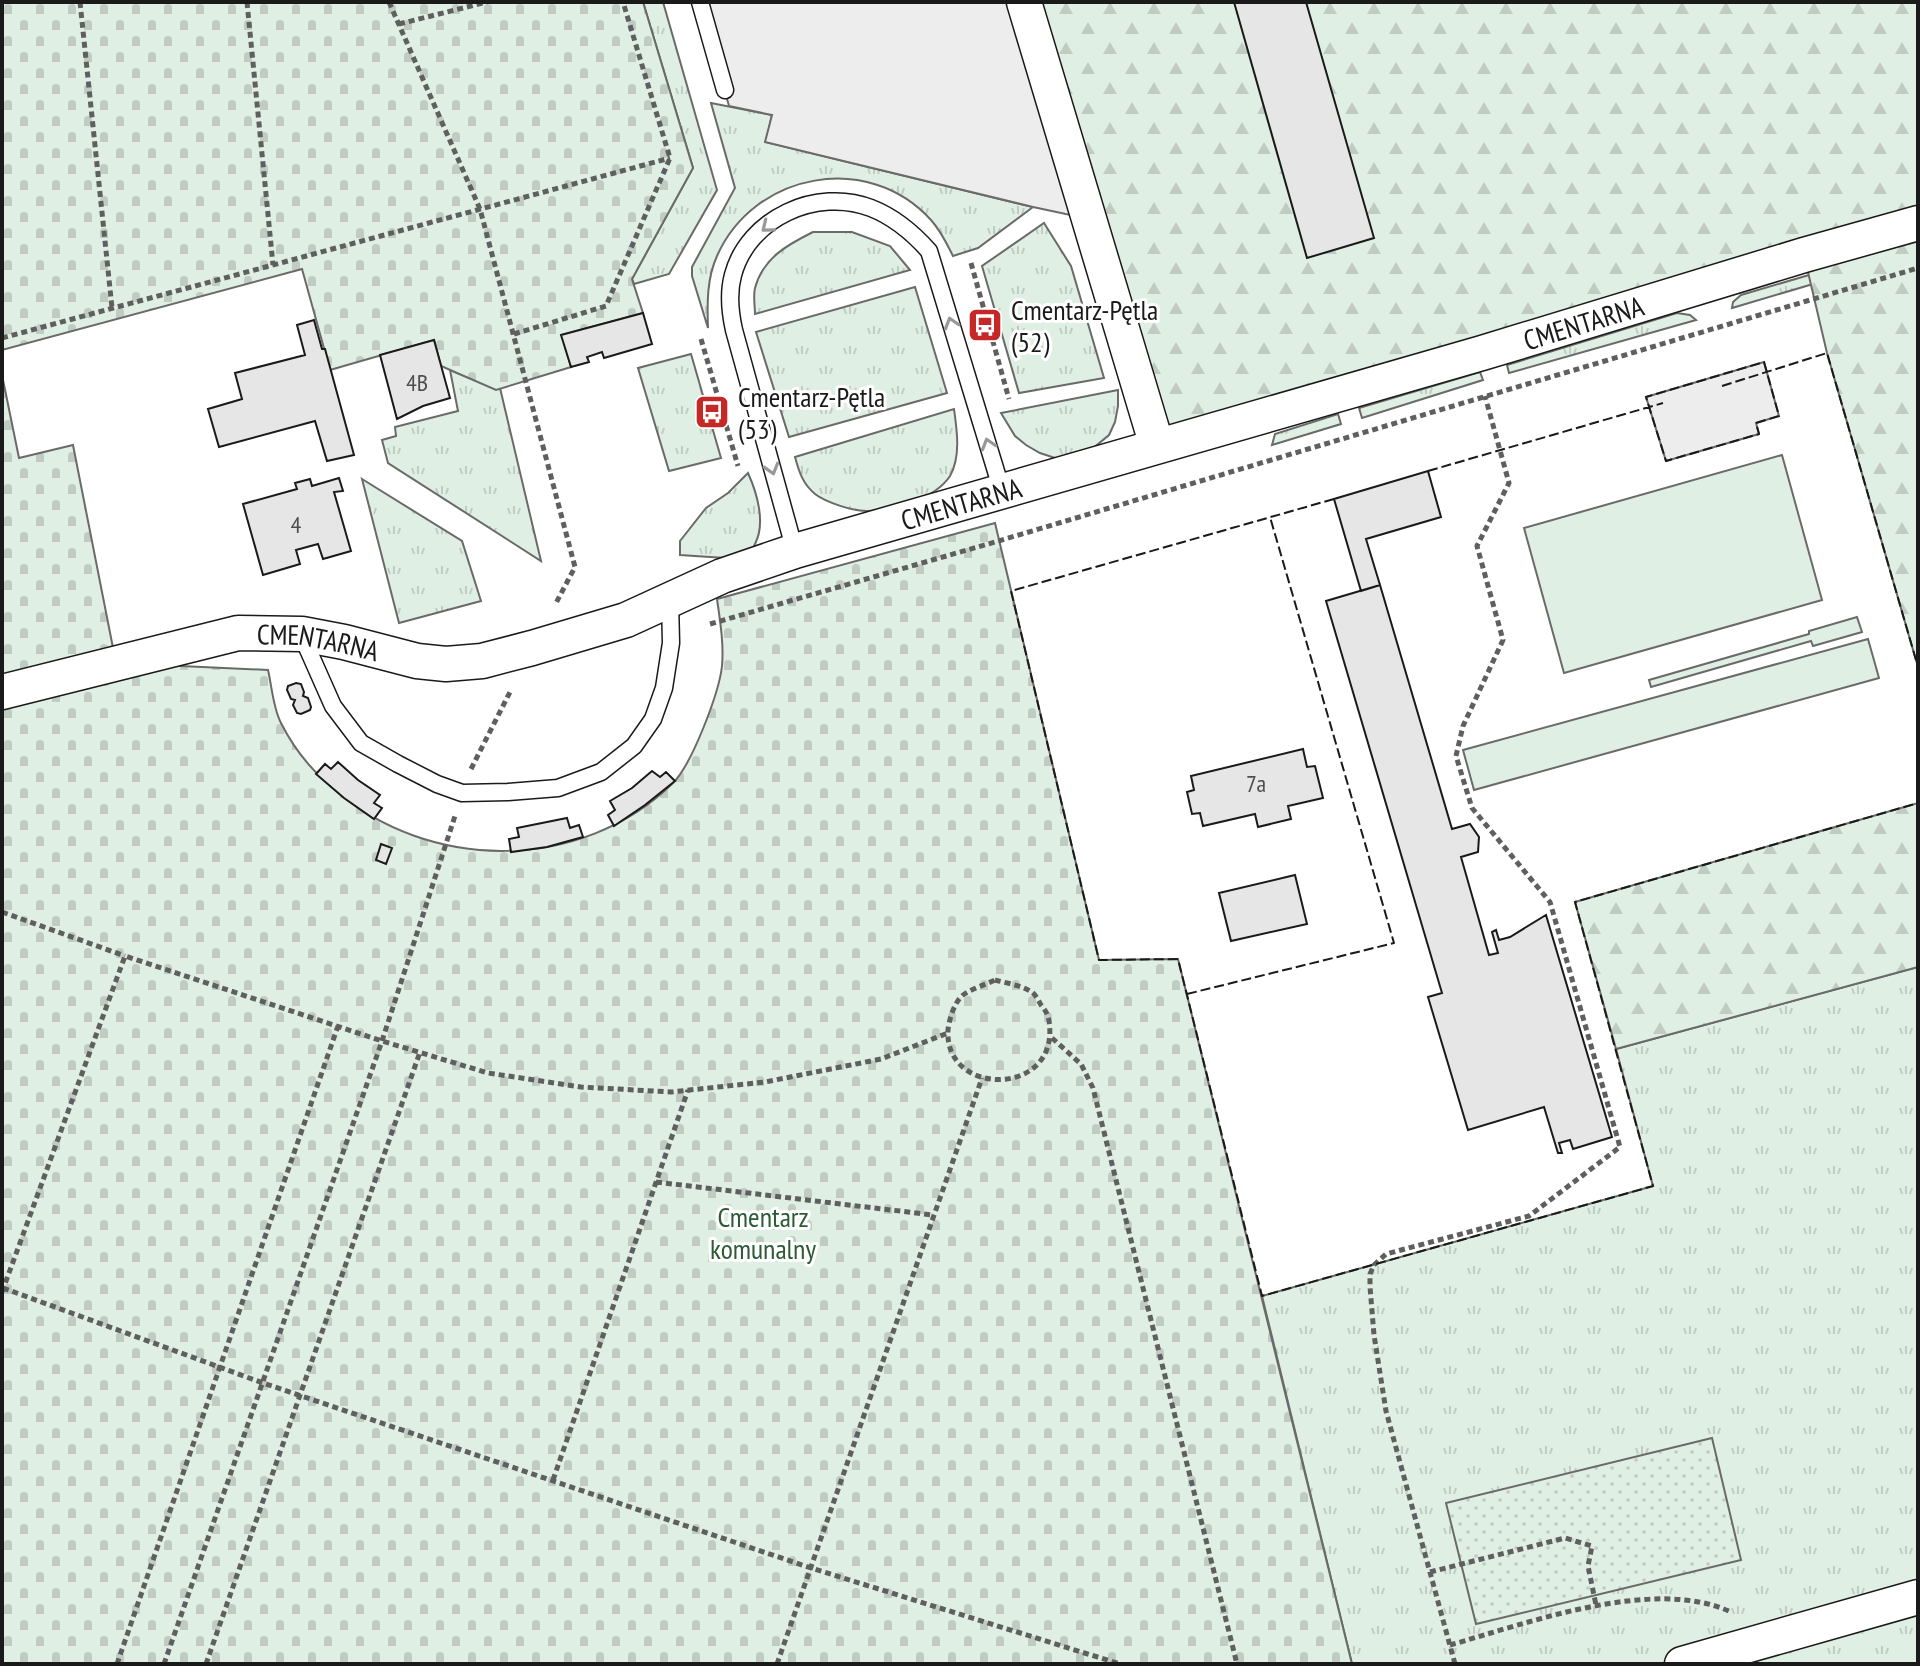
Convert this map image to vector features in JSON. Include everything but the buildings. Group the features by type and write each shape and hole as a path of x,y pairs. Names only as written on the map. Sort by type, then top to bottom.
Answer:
{"street":[{"path":"1024,2 1157,446"},
{"name":"CMENTARNA","path":"2,692 238,633 302,634 417,661 446,664 482,661 626,620 722,576 795,551 1482,353 1918,223"},
{"path":"1682,1664 1918,1597"}],"lane":[{"path":"700,2 725,90"},
{"path":"795,551 733,327 730,298 733,275 742,254 760,230 787,211 815,202 845,202 870,208 914,233 929,251 1002,491"},
{"path":"302,634 333,706 361,743 411,771 462,793 558,788 601,772 634,746 653,719 664,688 671,643 670,601"}],"path":[{"path":"80,2 112,308"},
{"path":"247,2 273,265"},
{"path":"164,1664 382,1041 462,793 473,765 575,567 480,209 389,2"},
{"path":"399,24 487,2"},
{"path":"514,334 606,306 670,158 623,2"},
{"path":"2,338 670,158"},
{"path":"971,263 1009,399"},
{"path":"709,624 1918,268"},
{"path":"701,339 738,466"},
{"path":"1455,1664 1386,1411 1374,1335 1370,1274 1374,1265 1386,1254 1529,1216 1620,1147 1550,902 1472,808 1456,756 1463,726 1503,640 1477,546 1509,483 1485,396"},
{"path":"2,912 382,1041 488,1073 566,1085 671,1092 765,1082 881,1059 948,1033"},
{"path":"125,956 2,1289 263,1383 811,1568 1120,1664"},
{"path":"995,980 1032,991 1049,1015 1052,1038 1039,1065 1021,1077 1002,1080 982,1078 963,1067 951,1051 948,1033 950,1018 962,996 995,980"},
{"path":"117,1664 338,1026"},
{"path":"1052,1038 1081,1064 1093,1088 1237,1664"},
{"path":"206,1664 420,1052"},
{"path":"777,1664 982,1078"},
{"path":"553,1480 688,1090"},
{"path":"656,1182 934,1215"},
{"path":"1430,1572 1565,1538 1592,1546 1588,1566 1596,1605"},
{"path":"1450,1645 1596,1605 1665,1598 1720,1607 1734,1613"}],"green space":[{"path":"2,2 643,2 693,168 632,279 643,313 562,335 571,367 496,390 441,366 434,340 330,370 302,269 2,350"},
{"path":"643,2 663,2 717,190 669,274 634,284 632,279 693,168"},
{"path":"1024,2 1918,2 1918,667 1827,353 1804,255 1157,446"},
{"path":"711,103 772,115 766,142 1033,207 978,248 953,256 931,220 906,198 877,185 846,179 815,181 785,190 757,205 734,228 717,256 709,282 708,328 692,267 735,188"},
{"path":"1044,223 1071,266 1104,378 1019,393 982,266"},
{"path":"813,232 852,232 890,246 910,270 755,314 755,288 764,268 785,248"},
{"path":"1918,243 1918,253 1732,308 1733,302 1741,295"},
{"path":"915,287 947,393 789,437 756,332"},
{"path":"1677,313 1690,315 1696,320 1509,373 1507,365"},
{"path":"691,354 721,458 669,471 638,368"},
{"path":"450,370 500,388 541,561 388,463 382,440 396,436 395,427 458,411"},
{"path":"1480,372 1483,380 1362,418 1359,408"},
{"name":"Cmentarz komunalny","path":"2,375 19,458 73,445 116,663 268,670 281,723 298,751 326,782 372,816 414,836 459,847 505,851 550,846 595,834 636,813 673,783 696,745 720,678 722,649 717,599 995,523 1099,960 1178,959 1352,1664 2,1664"},
{"path":"1118,390 1115,422 1109,435 1092,449 1061,460 1026,445 1015,436 1001,413"},
{"path":"954,409 956,460 950,476 934,491 913,502 877,510 848,508 815,494 800,473 795,457"},
{"path":"1338,414 1341,424 1272,445 1275,434"},
{"path":"1782,455 1822,600 1564,673 1524,528"},
{"path":"748,473 760,518 758,536 751,550 741,559 680,555 680,541 706,508 728,493"},
{"path":"362,479 462,541 481,601 399,623"},
{"path":"1857,617 1862,632 1813,646 1811,641 1651,687 1649,680"},
{"path":"1868,639 1879,678 1474,790 1463,750"},
{"path":"1918,803 1918,967 1616,1049 1575,902"},
{"path":"1918,967 1918,1664 1352,1664 1262,1296 1653,1186 1616,1049"},
{"path":"1712,1438 1741,1560 1476,1624 1446,1503"}],"shaded area":[{"path":"700,2 1024,2 1089,219 765,142 772,115 729,106"},
{"path":"1764,362 1779,416 1756,423 1759,434 1666,461 1646,397"}],"fence":[{"path":"1722,386 1827,353 1918,667"},
{"path":"1764,362 1779,416 1756,423 1759,434 1666,461 1646,397 1764,362"},
{"path":"1428,471 1663,403"},
{"path":"1334,499 1011,591 1099,960 1178,959 1262,1296 1653,1186 1575,902 1918,803"},
{"path":"1187,994 1394,943 1270,517"}],"place":[{"name":"Cmentarz-Pętla (52)","path":"985,325"},
{"name":"Cmentarz-Pętla (53)","path":"712,412"}]}
